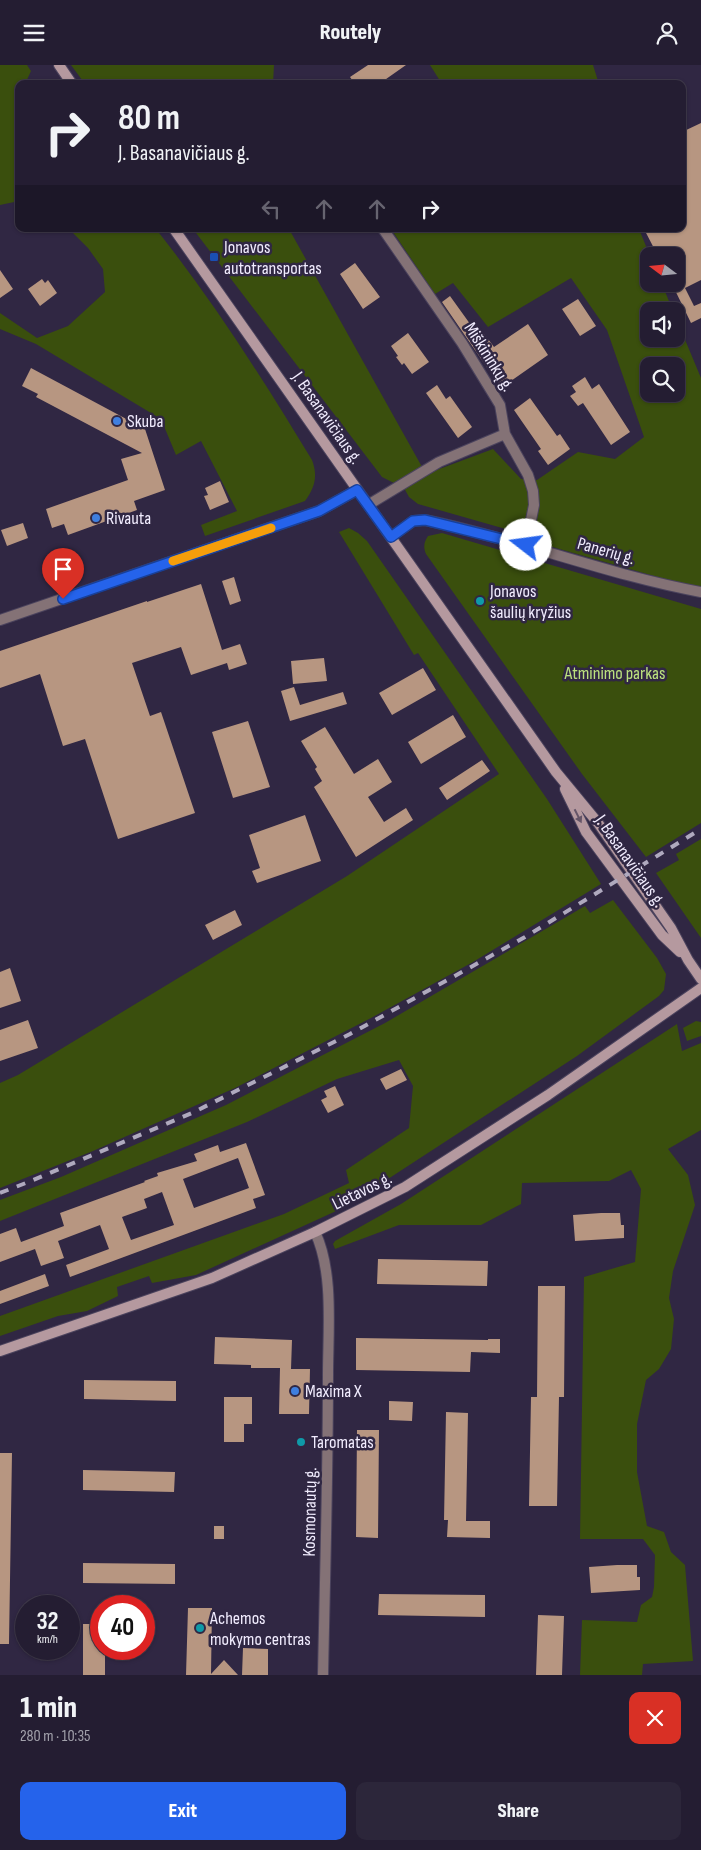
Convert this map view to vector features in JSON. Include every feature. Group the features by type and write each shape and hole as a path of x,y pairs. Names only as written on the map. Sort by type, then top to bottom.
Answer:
{"main road":[{"path":"58,65 69,80"},
{"name":"J. Basanavičiaus g.","path":"176,232 556,772 598,823 671,928 688,960 701,979"},
{"name":"J. Basanavičiaus g.","path":"556,772 586,832 662,935 688,960"},
{"name":"Lietavos g.","path":"0,1351 212,1278 315,1232 405,1187 548,1095 701,987"}],"street":[{"name":"Miškininkų g.","path":"385,232 462,343 500,405 505,434 528,475 533,491 534,505 526,545"},
{"path":"368,505 439,462 505,434"},
{"path":"0,620 319,511 357,490"},
{"name":"Panerių g.","path":"391,537 413,521 425,520 526,545 667,586 701,592"},
{"name":"Kosmonautų g.","path":"315,1232 322,1250 327,1275 328,1422 324,1675"}],"green space":[{"path":"0,65 27,65 31,71 27,80 15,80 15,202 0,205"},
{"path":"71,65 274,65 273,80 82,80"},
{"path":"430,65 593,65 598,80 439,80"},
{"path":"72,232 158,232 238,342 312,460 315,476 311,491 305,501 205,536 201,525 237,511 201,441 176,455 161,419 36,344 0,329 0,313 37,338 68,326 105,292 103,269 88,248"},
{"path":"195,232 291,232 426,474 493,449 521,479 537,480 578,452 615,459 644,437 607,330 571,278 488,327 453,283 435,294 393,232 640,232 646,247 640,247 640,293 666,293 669,302 640,302 640,347 685,347 685,340 701,378 701,587 661,578 542,544 538,537 536,525 527,523 524,530 513,531 418,504 409,497 404,488 382,477"},
{"path":"349,528 367,541 547,799 601,884 473,962 371,1018 235,1088 93,1151 0,1188 0,1083 18,1075 347,876 499,774 418,653 414,655 339,532"},
{"name":"Atminimo parkas","path":"442,533 701,609 701,823 646,857 582,774 426,554 424,545 428,536"},
{"path":"701,839 701,938 656,873 679,860 676,854"},
{"path":"613,900 657,958 666,974 664,990 659,996 577,1056 345,1207 196,1275 152,1283 149,1276 117,1287 118,1296 87,1311 58,1316 0,1336 0,1316 284,1214 349,1183 346,1170 409,1128 413,1086 399,1060 337,1079 247,1122 0,1221 0,1200 61,1177 226,1105 385,1023 585,906 590,913"},
{"path":"696,1021 701,1022 701,1036 687,1041 683,1028"},
{"path":"677,1024 682,1051 701,1043 701,1130 668,1149 688,1175 695,1205 673,1271 669,1298 674,1319 671,1349 659,1369 646,1380 637,1424 637,1472 647,1526 664,1532 671,1552 685,1565 693,1661 643,1664 642,1675 580,1675 582,1620 637,1622 641,1605 652,1597 654,1587 655,1555 643,1539 580,1539 584,1277 635,1262 641,1189 631,1170 609,1181 522,1183 521,1204 481,1225 399,1225 335,1249 333,1244 335,1241 401,1204"}],"building":[{"path":"368,65 406,65 385,80 352,80 350,77"},
{"path":"701,123 701,280 685,288 685,247 653,247 646,232 686,232 686,130"},
{"path":"355,263 380,297 363,309 340,274"},
{"path":"0,270 13,289 0,298"},
{"path":"42,279 45,283 48,280 57,293 40,306 28,289"},
{"path":"685,288 694,306 701,303 701,318 691,323 685,311 685,302 681,302 676,293 685,293"},
{"path":"450,296 478,335 482,331 494,347 528,324 548,355 501,388 442,302"},
{"path":"578,299 596,326 580,336 562,309"},
{"path":"408,333 429,362 412,374 404,363 402,365 396,357 398,356 391,346"},
{"path":"31,368 145,429 165,490 134,501 137,510 68,535 64,524 52,528 46,509 128,480 121,459 142,453 36,397 38,394 22,386"},
{"path":"585,377 592,389 599,384 630,432 611,445 583,403 578,406 570,396 576,392 572,386"},
{"path":"437,385 446,399 450,396 472,427 458,438 426,393"},
{"path":"530,398 557,436 560,434 570,449 548,465 538,451 541,449 514,410"},
{"path":"220,481 229,502 210,510 204,496 208,495 205,488"},
{"path":"23,523 28,538 7,546 1,530"},
{"path":"234,577 241,601 230,605 222,581"},
{"path":"201,584 222,650 240,644 247,664 229,670 227,663 191,675 181,647 132,663 150,716 161,712 195,813 118,839 85,739 63,746 40,674 0,688 0,651"},
{"path":"324,658 327,681 293,684 291,661"},
{"path":"423,668 436,690 392,715 379,693"},
{"path":"294,687 300,705 343,692 347,704 290,721 281,691"},
{"path":"453,715 466,737 421,764 408,742"},
{"path":"248,721 270,787 233,798 212,732"},
{"path":"325,727 354,774 378,759 392,782 368,797 384,822 406,808 413,820 356,857 314,787 322,781 315,769 317,767 301,741"},
{"path":"482,760 490,771 447,800 439,788"},
{"path":"305,815 321,861 257,883 252,871 260,868 249,835"},
{"path":"235,910 242,925 213,940 205,925"},
{"path":"10,968 21,1001 0,1008 0,972"},
{"path":"28,1020 38,1048 0,1061 0,1030"},
{"path":"401,1069 407,1080 386,1090 380,1079"},
{"path":"335,1086 344,1105 328,1113 321,1100 327,1097 324,1091"},
{"path":"246,1143 265,1195 253,1199 256,1208 70,1277 66,1265 109,1249 100,1225 58,1241 64,1258 41,1266 35,1249 0,1262 0,1234 16,1228 21,1242 64,1226 60,1213 145,1182 158,1176 157,1173 197,1161 194,1154 218,1145 220,1152","holes":["238,1158 249,1188 194,1208 183,1179","162,1192 174,1225 131,1240 122,1217 147,1208 144,1199"]},
{"path":"620,1213 621,1225 624,1225 624,1238 575,1241 573,1215"},
{"path":"378,1259 488,1261 487,1286 377,1284"},
{"path":"45,1274 49,1286 0,1304 0,1291"},
{"path":"538,1286 565,1286 564,1397 559,1397 557,1506 529,1506 531,1397 537,1397"},
{"path":"215,1337 292,1340 291,1369 310,1369 309,1414 279,1414 280,1368 251,1368 251,1365 214,1364"},
{"path":"356,1338 500,1339 500,1353 471,1352 470,1372 356,1370"},
{"path":"84,1380 176,1381 176,1401 84,1399"},
{"path":"224,1397 252,1397 252,1424 244,1424 244,1442 224,1442"},
{"path":"389,1401 413,1402 412,1421 389,1420"},
{"path":"446,1412 468,1413 466,1521 490,1521 490,1538 447,1537 448,1520 444,1520"},
{"path":"357,1430 379,1430 378,1538 356,1537"},
{"path":"0,1453 12,1453 9,1644 0,1644"},
{"path":"83,1470 175,1472 174,1492 83,1490"},
{"path":"214,1526 224,1526 224,1539 214,1539"},
{"path":"83,1563 175,1564 175,1584 83,1583"},
{"path":"637,1565 637,1577 640,1577 640,1590 591,1593 589,1567"},
{"path":"379,1594 485,1595 485,1617 378,1615"},
{"name":"Achemos mokymo centras","path":"188,1608 212,1608 211,1674 224,1660 238,1675 186,1675"},
{"path":"538,1615 564,1616 562,1675 536,1675"},
{"path":"83,1624 90,1624 90,1660 105,1660 105,1675 83,1675"},
{"path":"243,1648 268,1649 268,1675 242,1675"}],"railway":[{"path":"0,1193 192,1113 350,1034 525,937 701,829"}],"slow traffic":[{"path":"173,561 271,528"}],"place":[{"name":"Jonavos autotransportas","path":"214,257"},
{"name":"Skuba","path":"117,421"},
{"name":"Rivauta","path":"96,518"},
{"name":"Jonavos šaulių kryžius","path":"480,601"},
{"name":"Maxima X","path":"295,1391"},
{"name":"Taromatas","path":"301,1442"},
{"name":"Achemos mokymo centras","path":"200,1628"}],"route":[{"path":"63,599 319,511 357,490 391,537 413,521 425,520 526,545"}]}
